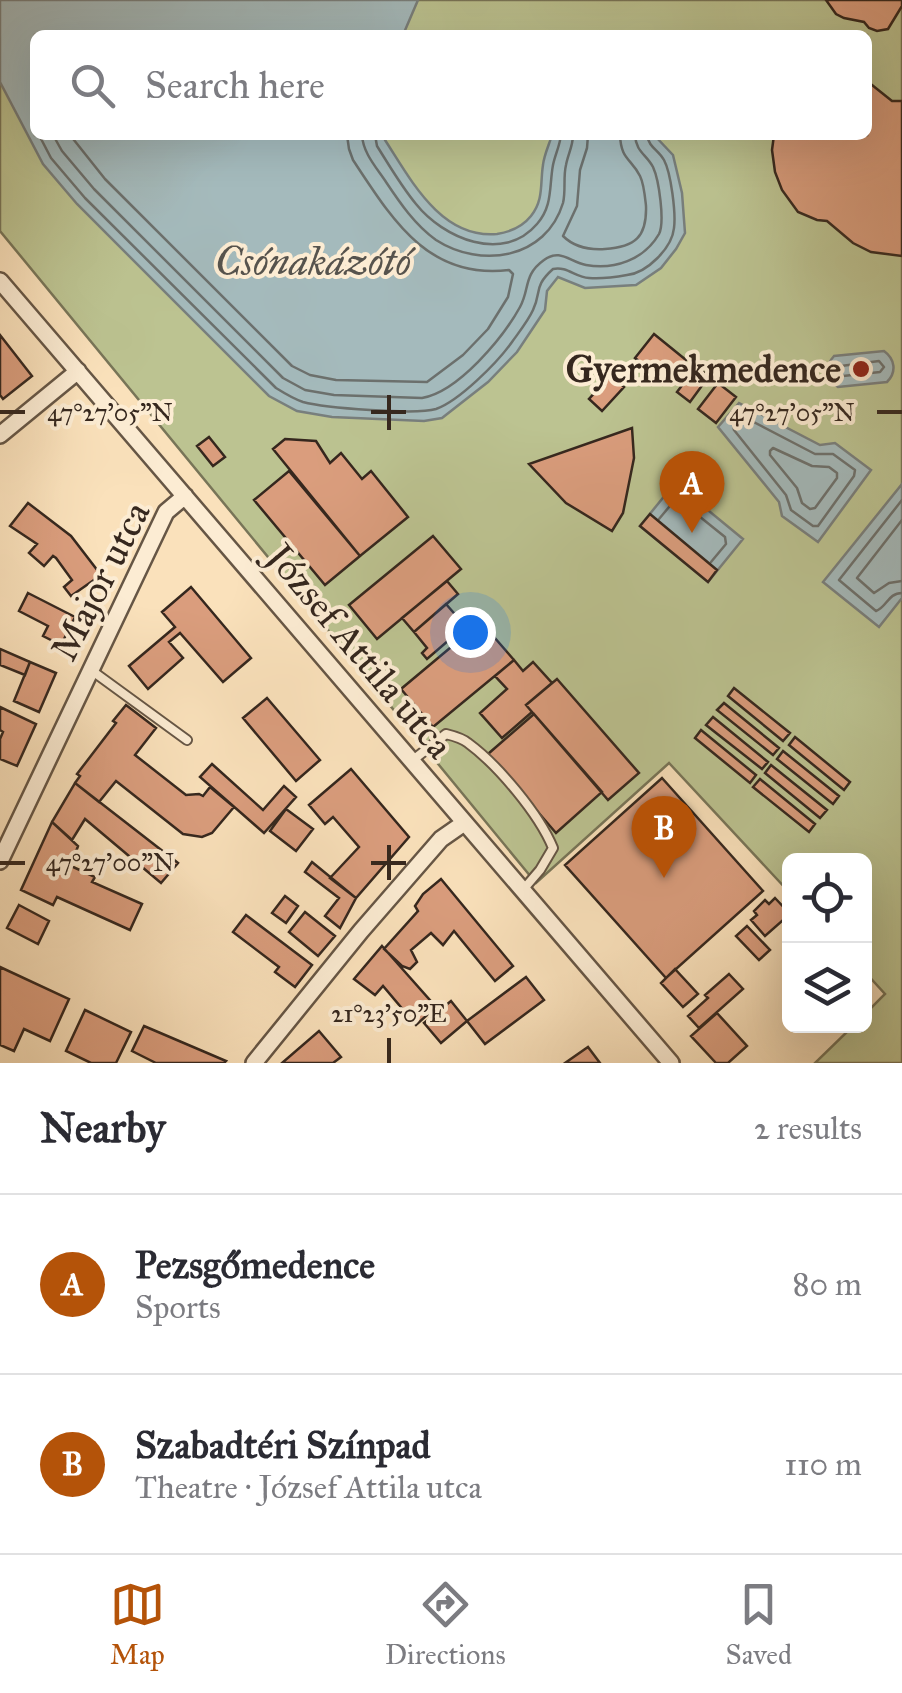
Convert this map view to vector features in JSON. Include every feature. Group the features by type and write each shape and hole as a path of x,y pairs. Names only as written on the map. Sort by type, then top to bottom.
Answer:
{"street":[{"name":"József Attila utca","path":"0,280 671,1063"},
{"path":"0,435 78,371"},
{"name":"Major utca","path":"0,861 166,512 185,496"},
{"path":"254,1063 418,865 441,839 464,823"}],"lane":[{"path":"90,670 187,740"},
{"path":"411,762 446,734 466,740 506,779 545,828 553,848 522,891"}],"green space":[{"path":"0,0 902,0 902,1063 815,1063 846,1033 872,1033 872,1007 885,994 872,980 872,853 782,853 782,884 669,763 536,883 0,231"}],"water":[{"name":"Csónakázótó","path":"0,0 418,0 405,30 30,30 30,139 0,82"},
{"name":"Csónakázótó","path":"30,140 385,140 417,189 444,217 477,233 497,234 520,226 535,210 550,140 659,140 673,155 682,193 685,233 661,268 636,285 585,288 558,277 547,291 545,310 517,352 488,382 442,418 424,421 332,417 297,411 269,396 77,204 43,164"},
{"name":"Gyermekmedence","path":"884,351 893,366 887,382 838,387 829,377 829,364 834,356"},
{"path":"739,403 820,445 835,443 871,470 818,542 782,516 779,502 718,427"},
{"path":"675,483 743,539 708,582 640,526"},
{"path":"902,484 902,598 879,627 823,582"}],"building":[{"path":"826,0 902,0 902,6 888,29 877,31 864,22 836,14"},
{"path":"872,85 892,101 902,101 902,256 871,252 853,243 827,221 798,212 782,190 772,150 773,140 872,140"},
{"path":"654,334 686,360 667,383 635,358"},
{"path":"0,335 32,376 3,399 0,395"},
{"path":"696,367 709,376 690,402 677,392"},
{"path":"611,375 624,387 602,411 589,399"},
{"path":"718,383 736,397 716,423 698,409"},
{"path":"632,428 634,458 623,513 612,531 566,503 529,464"},
{"path":"209,437 225,457 213,466 197,446"},
{"path":"285,439 316,441 330,463 341,453 362,479 371,471 408,517 360,556 273,449"},
{"path":"289,471 360,556 325,585 254,500"},
{"path":"28,503 71,536 101,575 71,596 64,587 72,580 56,558 53,556 44,566 29,553 37,544 10,526"},
{"path":"650,514 717,570 708,582 640,526"},
{"path":"433,536 461,569 377,639 349,605"},
{"path":"447,581 458,594 414,632 402,618"},
{"path":"191,587 251,658 223,682 180,633 169,642 183,658 148,689 129,666 175,627 162,612"},
{"path":"28,593 75,617 61,645 43,636 48,626 19,611"},
{"path":"446,604 460,620 466,615 471,621 427,659 422,653 427,648 414,632"},
{"path":"481,622 514,660 433,727 401,689"},
{"path":"0,649 30,662 25,675 0,665"},
{"path":"514,660 523,671 533,662 552,683 526,705 532,712 502,738 480,713 507,689 495,676"},
{"path":"30,662 56,673 39,712 14,701"},
{"path":"557,679 639,773 608,800 526,705"},
{"path":"734,688 790,733 783,741 728,696"},
{"path":"267,698 320,760 296,781 243,718"},
{"path":"724,703 779,748 773,755 717,710"},
{"path":"126,705 156,728 135,755 186,795 203,796 210,787 234,807 212,833 202,837 183,834 116,781 99,802 75,783 80,776 77,774"},
{"path":"0,707 36,724 17,766 0,759"},
{"path":"534,714 602,792 556,833 488,754"},
{"path":"713,717 768,762 762,769 706,725"},
{"path":"701,730 756,775 750,783 695,738"},
{"path":"795,737 850,782 844,790 789,745"},
{"path":"783,751 839,796 833,804 777,759"},
{"path":"212,764 263,810 284,786 296,797 264,833 200,777"},
{"path":"771,765 827,810 820,818 765,773"},
{"path":"351,769 409,837 356,898 330,878 359,847 333,817 325,824 309,805"},
{"path":"662,778 763,891 666,978 565,865"},
{"path":"760,779 815,824 809,832 753,787"},
{"path":"75,783 178,863 161,883 85,819 72,840 52,822"},
{"path":"286,809 313,829 296,851 270,831"},
{"path":"52,822 78,846 71,866 95,877 92,882 142,904 130,930 57,897 53,905 21,890"},
{"path":"312,862 356,898 340,928 325,916 339,898 305,872"},
{"path":"441,879 513,966 495,981 454,931 443,945 431,933 411,950 417,962 410,969 384,949 418,911 415,906 423,894"},
{"path":"285,896 298,906 286,923 272,913"},
{"path":"775,898 782,905 782,921 765,936 751,920 765,900 769,904"},
{"path":"19,905 49,921 38,944 7,928"},
{"path":"305,912 335,936 318,956 289,932"},
{"path":"246,915 312,965 295,987 275,972 279,967 233,932"},
{"path":"747,926 770,950 759,960 736,936"},
{"path":"382,946 436,1007 416,1025 383,986 375,995 354,979"},
{"path":"0,967 69,999 50,1041 24,1029 14,1051 0,1045"},
{"path":"675,969 698,994 683,1007 661,983"},
{"path":"729,974 743,989 699,1028 688,1016"},
{"path":"526,977 544,1000 485,1044 467,1021"},
{"path":"451,1001 467,1021 441,1043 424,1023"},
{"path":"85,1010 131,1032 116,1063 91,1063 66,1051"},
{"path":"717,1013 747,1046 728,1063 716,1063 691,1036"},
{"path":"144,1026 226,1061 156,1063 132,1051"},
{"path":"319,1031 341,1057 333,1063 282,1063"},
{"path":"588,1047 600,1063 565,1063"}],"place":[{"name":"Gyermekmedence","path":"861,369"},
{"name":"Pezsgőmedence","path":"692,533"},
{"name":"Szabadtéri Színpad","path":"664,878"}]}
